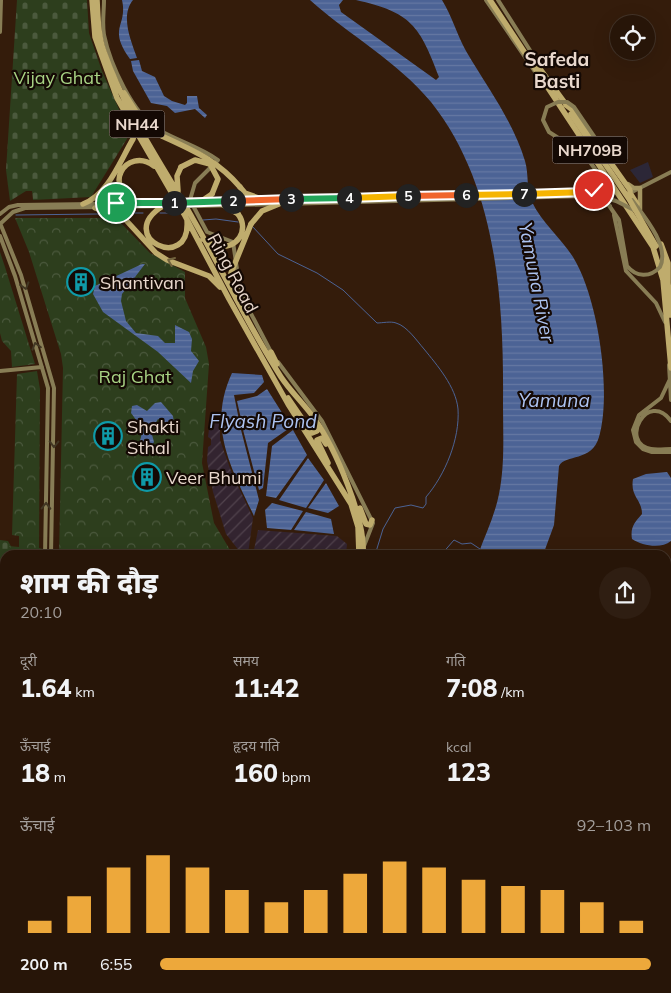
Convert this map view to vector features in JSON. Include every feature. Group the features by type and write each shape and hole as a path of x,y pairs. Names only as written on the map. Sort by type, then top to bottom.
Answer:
{"highway":[{"name":"Ring Road","path":"92,0 93,27 99,53 117,98 187,218 226,294 275,380 351,501 362,523 364,550"},
{"name":"Ring Road","path":"97,0 100,38 112,65 115,81 130,114 179,195 234,297 284,381 324,433 351,501 358,527 359,550"},
{"name":"NH709B","path":"490,0 614,177 622,198 640,225 659,262 663,280 670,360"},
{"name":"NH709B","path":"494,0 533,63"},
{"name":"NH709B","path":"542,76 560,92 563,104 639,212 656,246 668,283 671,315"},
{"path":"115,81 145,126 210,159 220,166 245,193 264,202"},
{"path":"563,104 574,111 613,166 614,177 630,190 639,212 661,244 670,270 668,283"},
{"path":"83,204 97,197 107,184 133,140 135,131"},
{"path":"179,195 177,179 181,167 188,162 198,160 208,163 215,171 218,181 208,198 200,202"},
{"path":"143,204 125,196 120,189 121,171 127,164 135,161 144,161 158,170"},
{"path":"234,297 231,273 251,224 262,211 279,204"},
{"path":"203,239 217,246 225,246 233,244 240,238 243,230 242,221 238,214 222,205"},
{"path":"94,206 124,218 156,253 167,260 209,276 226,294"},
{"path":"163,206 152,214 147,222 147,232 151,241 160,247 173,247 183,239 187,230 187,218"},
{"path":"271,352 284,381"},
{"path":"670,360 671,368"},
{"path":"275,380 311,432 315,434 317,428 300,400"},
{"path":"340,471 324,440 319,438 318,443 351,501 358,502 366,524 370,525 372,520"}],"main road":[{"path":"0,32 1,0"},
{"path":"104,0 104,34 112,65 148,123 217,160 192,188 190,200 208,232 233,242 239,283 247,306 271,352 291,382 322,421 372,520 373,528 364,546"},
{"path":"486,0 534,72 542,76"},
{"path":"498,0 538,61 542,76"},
{"path":"600,176 583,153 547,131 543,120 547,107 558,102 572,106 613,166"},
{"path":"563,104 570,124 592,159 600,176 596,188 587,192"},
{"path":"622,198 671,172"},
{"path":"614,177 631,187 640,188"},
{"path":"0,214 13,206 83,204 105,207 222,205 264,202 421,198 588,196 608,204 619,220 628,268 642,275 655,272 662,260 659,243 628,193 614,177"},
{"path":"51,550 54,388 17,263 0,224 12,212 25,208 252,200 279,204 587,192 626,205 639,212 640,188"},
{"path":"608,204 616,222 626,271 635,283 650,296 661,313 668,333 671,400"},
{"path":"5,233 7,217"},
{"path":"0,236 10,258 49,396 45,550"},
{"path":"0,371 42,367"},
{"path":"670,379 668,387 657,403 637,417 633,433 636,442 645,450 671,450"},
{"path":"671,421 661,412 650,412 640,418 636,429 639,440 646,446 652,449 671,450"}],"shaded area":[{"path":"648,162 653,177 640,183 630,170"},
{"path":"210,422 220,423 220,440 231,471 253,518 249,550 238,550 226,534 213,492 207,461 208,447 211,445 211,439 208,437"},
{"path":"258,530 337,536 347,544 346,550 254,550"}],"green space":[{"name":"Vijay Ghat","path":"17,0 87,0 89,33 102,71 130,134 91,197 33,200 32,191 26,191 10,201 6,170"},
{"name":"Raj Ghat","path":"15,218 102,218 119,221 150,253 185,272 185,298 206,347 209,364 202,463 214,523 230,550 59,550 63,368 61,354 29,252"},
{"path":"0,252 35,364 12,367 11,351 2,341 0,333"},
{"path":"37,371 40,389 39,548 43,550 12,550 9,546 19,547 19,536 12,535 17,374"},
{"path":"0,540 8,541 13,550 0,550"}],"water":[{"path":"122,0 133,0 127,13 127,21 137,58 130,59 120,40 119,33 123,16"},
{"name":"Yamuna","path":"310,0 343,0 339,5 341,12 436,80 439,77 426,45 411,24 390,10 356,0 442,0 466,51 514,132 525,161 529,192 536,210 563,243 582,274 596,320 600,345 603,371 603,418 596,445 585,454 562,462 559,466 554,525 545,550 480,550 495,510 501,483 503,365 498,285 492,246 483,207 470,170 453,135 431,102 418,87 388,61"},
{"path":"139,60 142,71 155,77 164,96 172,101 185,105 187,103 187,96 197,96 199,108 207,115 205,118 195,109 175,113 167,106 151,103 133,71 131,61"},
{"path":"145,264 122,294 121,301 126,321 136,333 158,336 165,343 175,343 175,325 189,332 192,339 191,351 199,361 193,371 191,383 158,352 103,312 93,294 95,286"},
{"name":"Flyash Pond","path":"232,373 262,375 264,382 254,393 234,395 239,420 241,419 237,401 257,396 267,389 291,427 268,443 263,488 259,490 242,426 240,426 259,500 254,516 230,463 222,429 225,393"},
{"path":"161,402 173,416 174,423 168,424 158,419 151,431 154,442 148,451 128,454 128,449 139,443 141,438 140,427 131,413 132,406 137,405 147,411 155,403"},
{"name":"Flyash Pond","path":"293,430 307,455 276,498 266,496 272,446"},
{"name":"Flyash Pond","path":"308,458 324,480 306,508 279,500"},
{"path":"667,472 671,478 671,541 657,546 641,543 632,539 632,528 642,514 633,490 633,479 646,474"},
{"name":"Flyash Pond","path":"326,483 339,506 328,513 308,508"},
{"path":"272,503 303,511 291,530 267,528 265,510"},
{"path":"306,512 331,519 334,534 294,530"}],"waterway":[{"path":"127,213 143,213"},
{"path":"160,213 177,213"},
{"path":"16,215 98,214"},
{"path":"203,220 216,219 238,222"},
{"path":"252,226 278,254 317,273 343,290 377,323 394,322 408,330 435,362 454,393 458,409 457,432 445,467 426,497 426,504 423,508 411,505 395,508 383,529 377,550"},
{"path":"445,550 454,540 462,544 471,543 480,549"}],"place":[{"name":"Shantivan","path":"81,282"},
{"name":"Shakti Sthal","path":"108,436"},
{"name":"Veer Bhumi","path":"147,477"}],"district":[{"name":"Safeda Basti","path":"557,70"}],"route":[{"path":"116,203 143,204 543,194 594,190"}],"water label":[{"name":"Yamuna River","path":"537,282"}]}
